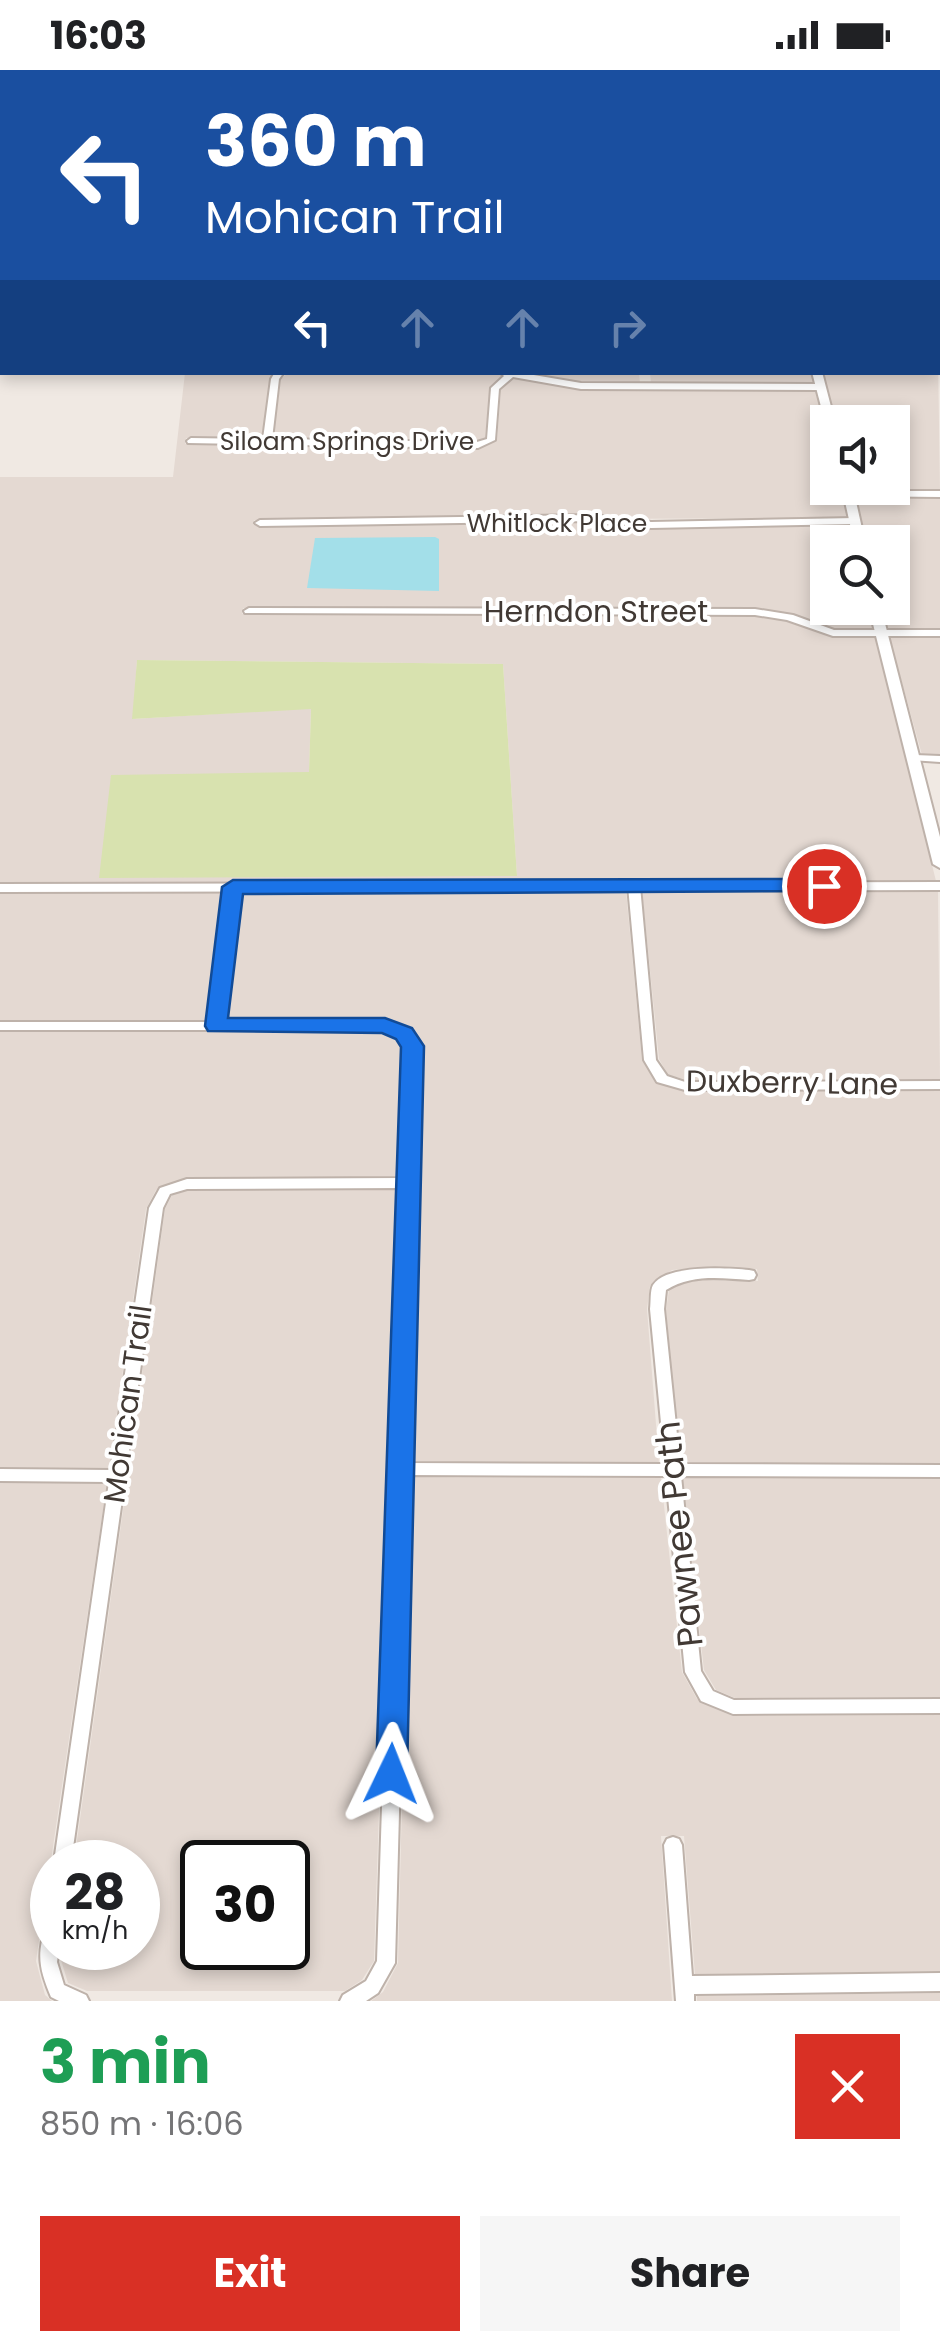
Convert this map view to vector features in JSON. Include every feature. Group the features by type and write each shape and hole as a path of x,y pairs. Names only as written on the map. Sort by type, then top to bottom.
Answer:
{"street":[{"path":"266,441 278,375"},
{"name":"Siloam Springs Drive","path":"191,441 478,445 491,440 496,388 505,375"},
{"path":"516,375 567,385 820,387"},
{"path":"644,375 646,386"},
{"path":"818,375 825,405"},
{"path":"910,493 940,494"},
{"path":"851,505 856,525"},
{"name":"Whitlock Place","path":"260,523 595,518 650,525 855,521"},
{"name":"Herndon Street","path":"249,611 754,612 789,617 810,628 833,633 940,633"},
{"path":"879,625 940,864"},
{"path":"915,758 940,759"},
{"name":"Duxberry Lane","path":"634,886 650,1060 662,1079 685,1086 940,1085"},
{"path":"0,888 940,886"},
{"path":"216,1026 233,887"},
{"path":"0,1026 385,1026 404,1034 413,1046 386,1964 372,1987 349,2001"},
{"name":"Mohican Trail","path":"66,1840 156,1208 165,1192 187,1184 410,1184"},
{"name":"Pawnee Path","path":"749,1275 674,1276 660,1287 657,1309 670,1470 693,1672 707,1696 733,1707 940,1706"},
{"path":"400,1470 940,1471"},
{"path":"0,1475 119,1476"},
{"path":"673,1845 684,1993 940,1982"},
{"path":"51,1970 58,1991 80,2001"}],"shaded area":[{"path":"185,375 273,375 261,438 186,438 185,444 482,447 497,440 501,389 513,378 581,389 815,389 819,405 810,405 810,505 845,505 848,518 254,520 253,525 594,521 650,528 849,524 810,525 810,621 754,609 243,608 242,614 755,615 785,620 830,636 875,636 936,881 0,883 0,477 173,477","holes":["137,660 503,664 517,876 243,774 309,773 311,708 133,719"]},
{"path":"286,375 503,375 490,388 485,438 475,443 273,438 281,379"},
{"path":"528,375 639,375 640,383 581,384"},
{"path":"650,375 812,375 814,384 651,383"},
{"path":"824,375 938,375 940,492 910,492 910,405 831,405"},
{"path":"910,497 940,497 940,630 887,630 886,625 910,625 910,525 862,525 857,505 910,505"},
{"path":"821,625 873,625 874,630 834,630"},
{"path":"889,636 940,636 940,755 922,755"},
{"path":"938,890 940,1079 687,1080 668,1075 659,1059 642,891"},
{"path":"224,891 208,1021 0,1021 0,892"},
{"path":"240,891 626,891 642,1060 658,1083 686,1091 940,1090 940,1463 680,1463 666,1310 669,1290 692,1280 758,1281 757,1269 711,1267 672,1270 650,1286 647,1309 659,1463 410,1462 421,1046 409,1030 385,1021 225,1021"},
{"path":"0,1031 382,1031 397,1037 404,1048 401,1178 187,1178 156,1190 146,1209 109,1468 0,1468"},
{"path":"400,1189 374,1961 362,1980 345,1991 87,1991 68,1983 64,1970 160,1970 160,1840 77,1840 165,1209 172,1195 189,1190"},
{"path":"410,1477 661,1478 682,1672 697,1699 734,1716 940,1715 940,1971 695,1975 684,1836 661,1836 672,2001 371,2001 383,1992 398,1963"},
{"path":"682,1478 940,1478 940,1697 735,1698 716,1690 704,1670"},
{"path":"0,1483 107,1483 54,1840 30,1840 30,1970 38,1970 45,1995 52,2001 0,2001"},
{"path":"940,1993 940,2001 697,2001 697,1996"}],"green space":[{"path":"137,660 503,664 517,876 99,878 111,775 309,772 311,709 132,719"}],"water":[{"path":"315,538 439,539 439,591 307,588"}],"route":[{"path":"391,1774 413,1046 404,1034 385,1026 216,1026 233,887 824,886"}]}
